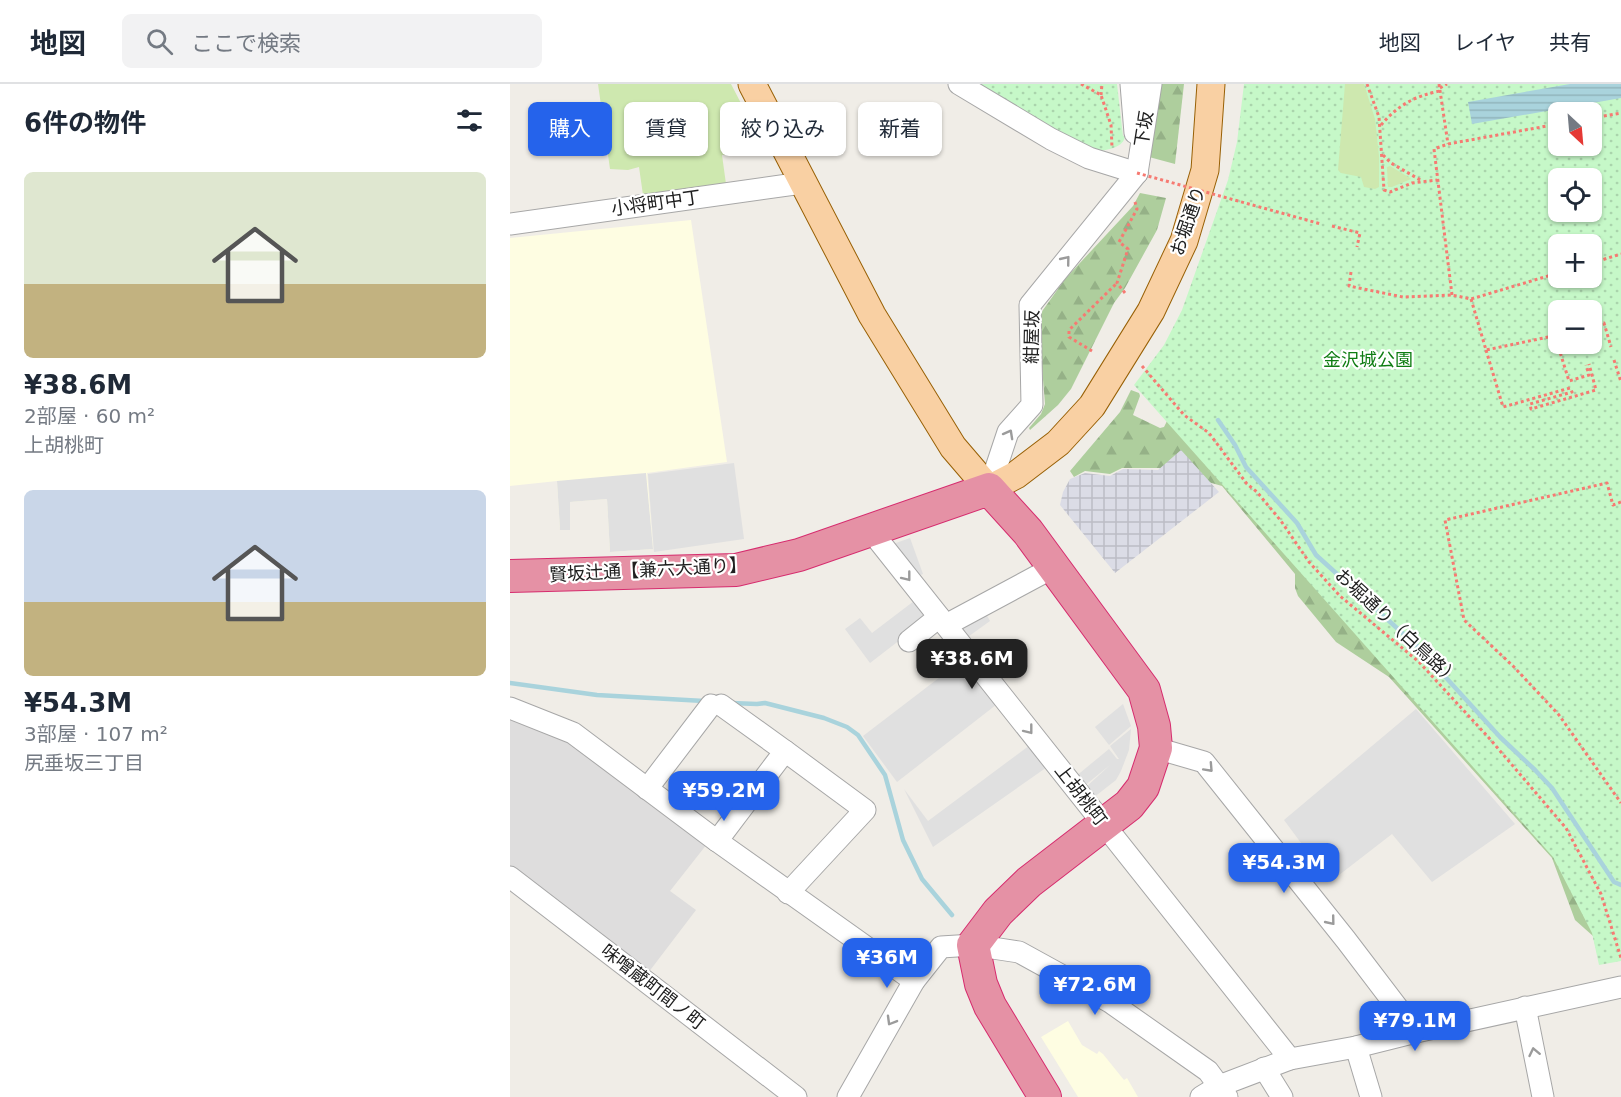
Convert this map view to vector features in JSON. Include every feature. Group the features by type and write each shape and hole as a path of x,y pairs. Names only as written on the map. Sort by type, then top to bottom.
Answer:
{"highway":[{"name":"賢坂辻通【兼六大通り】","path":"510,576 736,570 799,555 989,489"},
{"path":"989,489 1028,532 1144,690 1155,726 1156,748 1143,787 1129,805 1029,882 998,912 973,945 981,984 990,1006 1045,1097"}],"main road":[{"path":"752,84 872,315 953,447 989,489"},
{"name":"お堀通り","path":"989,489 1016,475 1058,443 1135,357 1151,311 1184,240 1205,170 1211,84"}],"street":[{"path":"959,84 1050,139 1089,158 1137,173 1131,84"},
{"name":"下坂","path":"1137,173 1151,84"},
{"name":"紺屋坂","path":"989,489 1008,432 1032,405 1030,305 1137,173"},
{"name":"小将町中丁","path":"510,224 802,183"},
{"name":"上胡桃町","path":"871,531 1290,1059"},
{"path":"909,641 942,621 1054,567"},
{"path":"647,789 716,705 785,751 866,810 788,893"},
{"path":"510,708 573,733 788,893 914,981"},
{"path":"1156,748 1204,762 1416,1032"},
{"path":"717,841 785,751"},
{"name":"味噌蔵町間ノ町","path":"510,878 796,1097"},
{"path":"848,1097 914,981 941,947 973,945 1019,952 1110,1002 1208,1071 1223,1091"},
{"path":"1201,1097 1223,1091 1264,1068 1290,1059 1356,1047 1621,987"},
{"path":"1525,1007 1543,1097"},
{"path":"1356,1047 1371,1097"},
{"path":"1264,1068 1282,1097"}],"path":[{"path":"1081,84 1101,95"},
{"path":"1102,84 1101,95 1111,125 1112,148"},
{"path":"1367,84 1379,117 1384,190 1390,192 1412,183 1437,180"},
{"path":"1380,126 1402,104 1447,84"},
{"path":"1440,88 1448,144"},
{"path":"1602,116 1621,113"},
{"path":"1452,295 1434,149 1448,144 1548,126"},
{"path":"1383,154 1390,163 1424,182"},
{"path":"1137,173 1321,224"},
{"path":"1092,351 1069,337 1069,330 1117,283 1128,252 1128,249 1119,242 1137,209 1134,194"},
{"path":"1332,226 1360,233 1357,247"},
{"path":"1602,260 1621,254"},
{"path":"1352,272 1348,286 1403,297 1452,295 1471,298 1548,276"},
{"path":"1117,283 1125,293"},
{"path":"1471,298 1503,407 1570,388 1572,392 1530,404 1531,409 1596,390 1587,364 1588,375 1569,381 1561,354"},
{"path":"1602,324 1604,323 1611,347"},
{"path":"1486,350 1548,337"},
{"name":"お堀通り（白鳥路）","path":"1135,357 1184,415 1209,434 1247,484 1257,492 1281,521 1309,562 1340,596 1419,662 1489,738 1566,828 1601,894 1621,958"},
{"path":"1614,360 1621,382"},
{"path":"1621,502 1613,504 1606,483 1445,520 1464,620 1514,667 1559,715 1621,803"}],"shaded area":[{"path":"691,220 727,462 647,473 653,549 610,552 607,499 570,502 570,530 560,530 557,481 510,486 510,238"},
{"path":"1181,450 1219,492 1115,573 1060,505 1063,492 1070,479 1085,473 1110,476 1123,469 1158,470"},
{"path":"734,463 744,539 654,552 648,474"},
{"path":"646,473 653,549 610,552 607,499 570,502 570,530 560,530 557,481"},
{"path":"910,538 923,574 918,576 893,544"},
{"path":"918,598 931,616 870,663 845,629 860,618 872,633"},
{"path":"985,612 990,621 965,639 956,626"},
{"path":"965,658 1001,701 897,782 863,736"},
{"path":"1123,704 1131,726 1109,745 1095,727"},
{"path":"1416,709 1515,824 1432,882 1392,834 1330,882 1284,820"},
{"path":"510,717 572,741 707,844 670,891 696,910 648,973 510,872"},
{"path":"1131,729 1129,750 1121,771 1116,780 1093,798 1085,788 1110,765 1083,787 1075,777 1109,749 1119,759 1110,746"},
{"path":"1034,742 1050,765 933,847 904,789 928,821"},
{"path":"1068,1021 1082,1045 1097,1054 1099,1051 1103,1054 1124,1080 1127,1078 1138,1097 1078,1097 1041,1037"}],"green space":[{"path":"598,84 731,84 740,102 720,102 720,156 722,156 726,184 643,195 639,167 628,170 610,169 608,156 612,156 612,102 601,102"},
{"path":"979,84 1117,84 1124,140 1115,147 1098,151 1064,134"},
{"path":"1158,84 1184,84 1175,164 1149,157"},
{"name":"金沢城公園","path":"1244,84 1621,84 1621,961 1599,965 1592,933 1553,857 1134,385 1164,345 1182,310 1228,180 1237,142"},
{"path":"1345,84 1364,84 1375,119 1379,156 1379,187 1375,189 1364,187 1361,177 1341,173 1338,170"},
{"path":"1390,166 1411,179 1388,187 1387,167"},
{"path":"1140,193 1166,198 1157,230 1125,288 1114,303 1071,389 1058,405 1030,430 1029,428 1041,414 1045,404 1038,317 1065,279 1133,206"},
{"path":"1131,390 1139,393 1140,396 1133,415 1160,428 1164,427 1169,417 1585,879 1599,961 1593,936 1575,920 1552,858 1389,677 1336,642 1298,596 1295,588 1295,574 1222,486 1159,468 1122,468 1110,474 1085,471 1074,477 1070,471 1120,412"}],"water":[{"path":"1570,84 1621,84 1621,98 1598,102 1548,102 1548,111 1472,124 1468,102"}],"waterway":[{"path":"1218,420 1235,445 1246,467 1297,523 1316,555 1419,648 1500,737 1552,788 1614,882 1621,885"},
{"path":"510,683 597,695 704,701"},
{"path":"731,703 765,703 824,718 847,727 858,735 885,775 903,840 922,879 952,915"}]}
